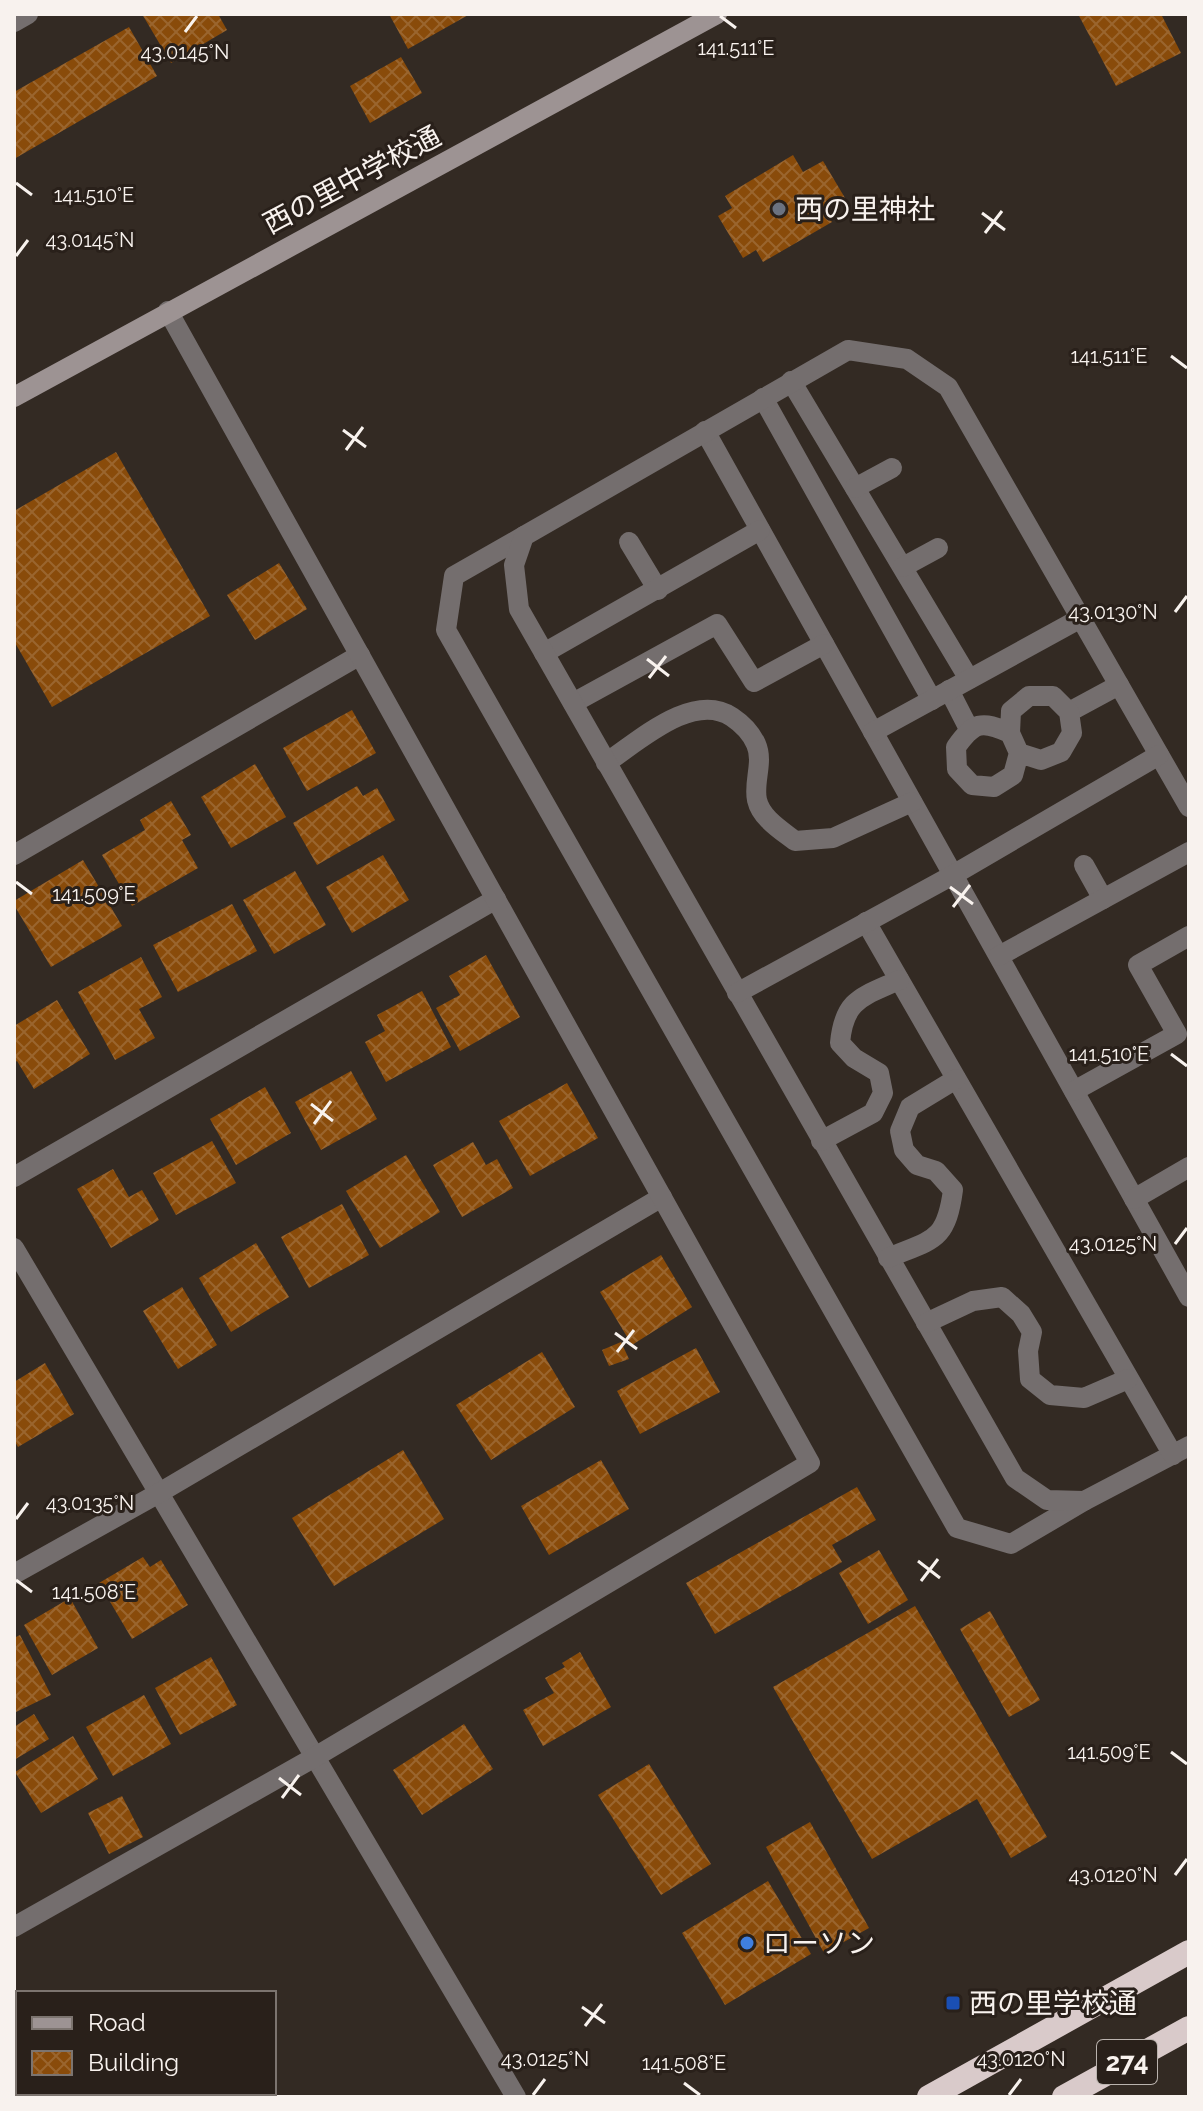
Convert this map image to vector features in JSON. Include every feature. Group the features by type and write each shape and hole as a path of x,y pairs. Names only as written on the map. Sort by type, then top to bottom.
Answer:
{"highway":[{"name":"274","path":"929,2097 1189,1952"},
{"name":"274","path":"1064,2097 1189,2028"}],"street":[{"path":"14,22 28,14"},
{"name":"西の里中学校通","path":"14,397 717,14"},
{"path":"14,1927 315,1757 810,1463 168,311"},
{"path":"866,922 1128,1379 1181,1451 1084,1501 1011,1544 957,1528 446,630 454,576 848,350 907,359 948,387 1189,807"},
{"path":"791,381 969,679"},
{"path":"763,398 940,695 969,729"},
{"path":"705,431 1189,1297"},
{"path":"855,488 892,468"},
{"path":"544,653 760,530"},
{"path":"524,536 514,565 519,609 1015,1478 1047,1500 1084,1501"},
{"path":"629,542 658,590"},
{"path":"903,567 938,548"},
{"path":"873,732 1081,618"},
{"path":"573,703 717,624 754,682 824,644"},
{"path":"14,855 360,655"},
{"path":"1069,712 1119,685"},
{"path":"1010,733 990,724 969,729 956,747 957,769 972,785 994,787 1013,775 1019,753 1010,733 1011,711 1029,696 1053,696 1069,712 1072,733 1061,752 1041,760 1019,753"},
{"path":"606,763 687,710 719,708 741,723 756,745 759,767 757,801 771,823 795,841 833,838 912,802"},
{"path":"737,993 953,875 1159,755"},
{"path":"999,956 1189,852"},
{"path":"1084,865 1103,899"},
{"path":"14,1177 496,899"},
{"path":"1074,1091 1177,1034 1138,965 1189,936"},
{"path":"821,1141 873,1113 883,1093 879,1073 854,1058 840,1043 842,1021 857,999 899,980"},
{"path":"888,1258 937,1238 949,1219 953,1190 936,1171 917,1165 904,1150 900,1131 910,1107 956,1079"},
{"path":"1134,1199 1189,1167"},
{"path":"14,1574 159,1493 662,1197"},
{"path":"14,1248 516,2097"},
{"path":"926,1323 973,1301 1002,1297 1021,1314 1032,1332 1028,1351 1030,1379 1050,1395 1084,1398 1128,1379"}],"building":[{"path":"142,14 218,14 227,30 171,63"},
{"path":"389,14 470,14 408,49"},
{"path":"1078,14 1161,14 1181,53 1116,86"},
{"path":"129,27 157,76 14,159 14,92"},
{"path":"401,57 422,93 370,123 350,86"},
{"name":"西の里神社","path":"793,155 803,172 823,161 845,198 825,210 832,222 763,262 756,250 743,258 718,216 732,208 725,196"},
{"path":"116,452 210,616 52,707 14,641 14,511"},
{"path":"279,563 307,609 255,640 227,595"},
{"path":"352,710 376,753 307,791 283,748"},
{"path":"255,764 286,817 231,848 201,797"},
{"path":"357,786 363,796 377,788 395,820 317,865 293,823"},
{"path":"171,801 191,835 182,840 198,868 132,906 102,855 145,830 140,820"},
{"path":"383,855 409,900 352,933 326,887"},
{"path":"83,860 122,926 51,967 14,901"},
{"path":"295,871 326,925 274,954 243,900"},
{"path":"232,904 257,951 178,992 153,945"},
{"path":"486,955 520,1017 460,1051 436,1008 460,995 449,976"},
{"path":"141,957 162,997 139,1009 155,1038 115,1060 78,992"},
{"path":"422,991 451,1047 386,1082 365,1042 385,1031 377,1015"},
{"path":"57,1000 90,1054 34,1089 17,1061 14,1063 14,1026"},
{"path":"351,1071 377,1119 321,1150 295,1102"},
{"path":"567,1083 598,1138 530,1176 499,1121"},
{"path":"265,1087 291,1133 236,1165 210,1119"},
{"path":"212,1141 236,1183 176,1215 153,1173"},
{"path":"473,1142 486,1165 497,1159 513,1188 462,1217 433,1165"},
{"path":"406,1155 440,1212 380,1248 346,1191"},
{"path":"113,1169 129,1197 142,1190 159,1220 111,1248 77,1189"},
{"path":"342,1204 369,1255 309,1288 281,1237"},
{"path":"256,1243 289,1297 231,1332 199,1278"},
{"path":"661,1255 692,1307 632,1345 600,1292"},
{"path":"182,1287 217,1345 178,1369 143,1311"},
{"path":"621,1342 629,1359 609,1366 602,1350"},
{"path":"696,1348 720,1392 640,1434 617,1391"},
{"path":"542,1352 575,1407 491,1460 456,1405"},
{"path":"45,1363 74,1414 18,1447 14,1440 14,1382"},
{"path":"403,1450 444,1519 334,1586 292,1518"},
{"path":"601,1460 629,1509 549,1555 521,1506"},
{"path":"857,1487 876,1520 832,1545 842,1562 715,1634 686,1583"},
{"path":"879,1550 908,1600 868,1624 839,1573"},
{"path":"143,1557 150,1567 161,1560 188,1605 132,1639 99,1583"},
{"path":"70,1598 98,1648 52,1675 24,1625"},
{"path":"915,1606 1047,1837 1011,1858 977,1799 872,1859 773,1687"},
{"path":"990,1611 1040,1700 1009,1717 960,1629"},
{"path":"20,1635 51,1695 14,1713 14,1638"},
{"path":"580,1652 611,1707 543,1746 523,1710 554,1693 545,1678 565,1667 562,1663"},
{"path":"211,1657 237,1705 180,1735 155,1688"},
{"path":"144,1695 171,1744 113,1776 86,1727"},
{"path":"34,1714 49,1739 14,1760 14,1727"},
{"path":"464,1724 493,1769 422,1815 393,1770"},
{"path":"73,1736 98,1779 41,1813 15,1772"},
{"path":"649,1764 711,1864 661,1895 598,1795"},
{"path":"122,1796 143,1837 109,1854 88,1813"},
{"path":"810,1822 869,1928 824,1953 766,1847"},
{"name":"ローソン","path":"768,1881 811,1954 725,2005 682,1933"}],"place":[{"name":"西の里神社","path":"779,209"},
{"name":"ローソン","path":"747,1943"},
{"name":"西の里学校通","path":"953,2003"}]}
